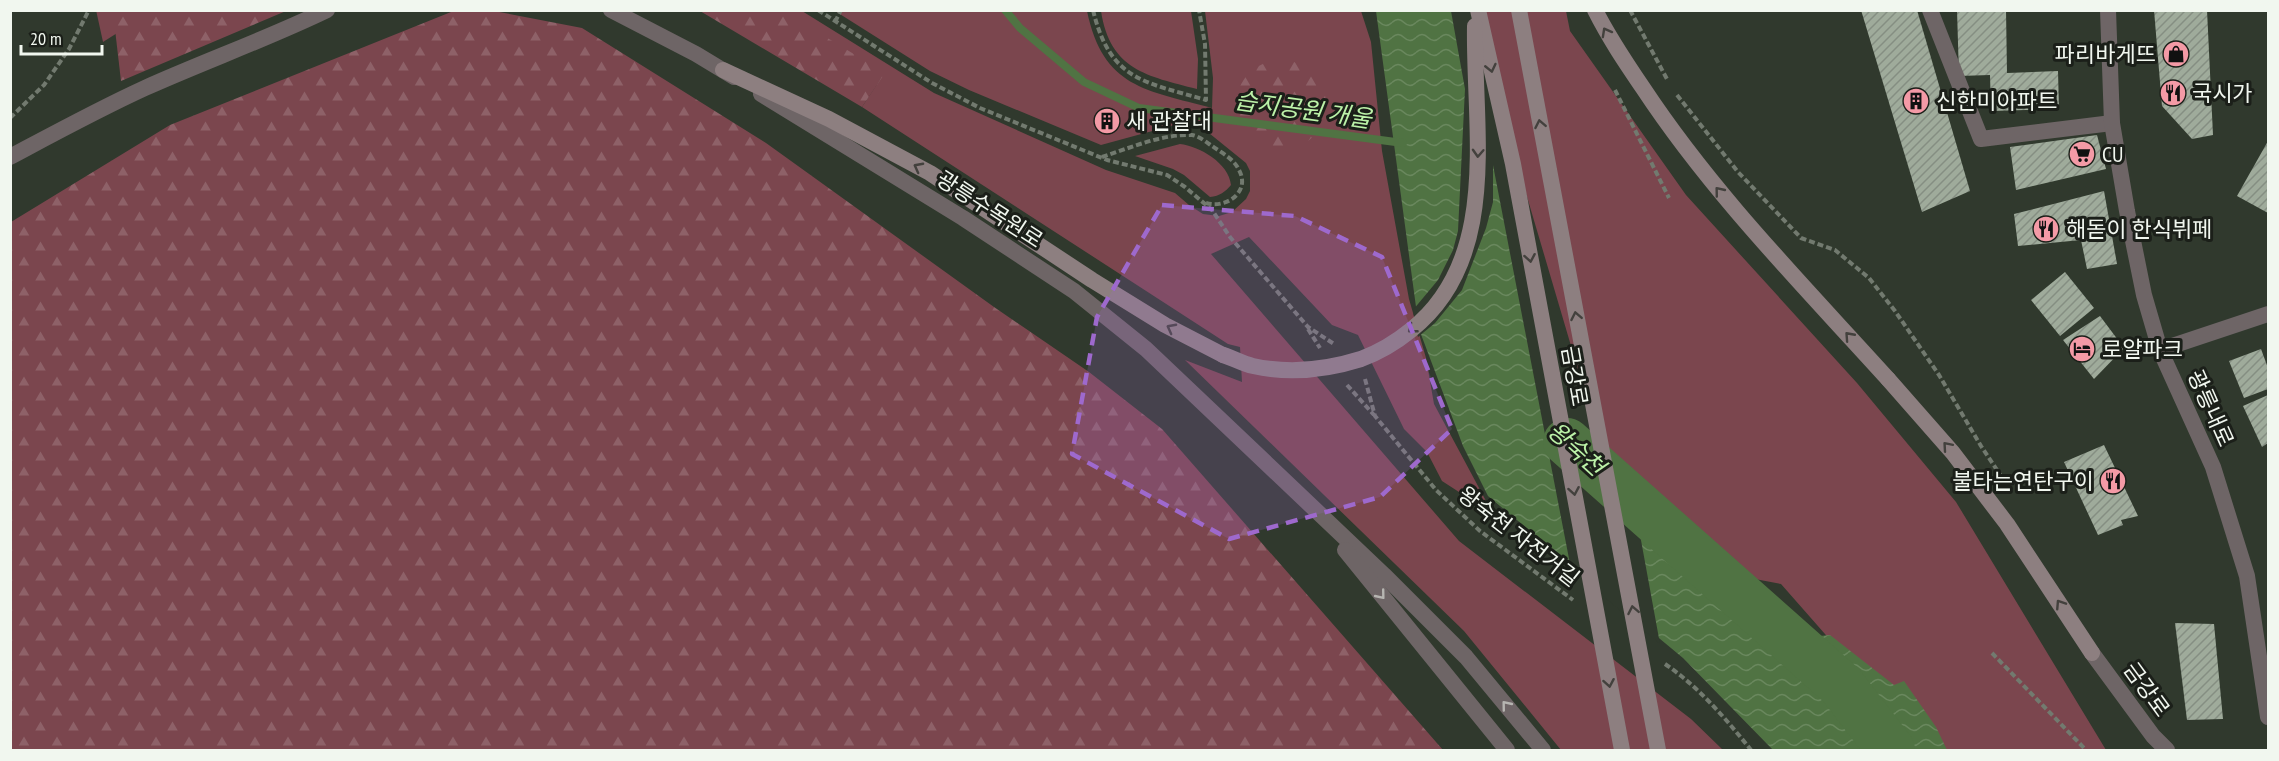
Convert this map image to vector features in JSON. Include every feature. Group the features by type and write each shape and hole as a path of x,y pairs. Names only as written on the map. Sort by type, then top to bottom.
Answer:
{"main road":[{"path":"723,70 829,119 930,173 1092,280 1165,325 1224,355 1252,366 1283,370 1320,369 1380,352 1423,321 1447,292 1467,247 1475,206 1479,140 1474,67 1477,10"},
{"name":"금강로","path":"1477,10 1513,164 1622,750"},
{"name":"금강로","path":"1519,10 1658,750"},
{"path":"1596,10 1607,34 1673,134 1743,220 1953,453 2007,524 2092,653"}],"street":[{"path":"10,157 147,88 267,39 327,10"},
{"name":"광릉수목원로","path":"611,10 723,70 963,218 1074,291 1146,349 1305,500"},
{"path":"1930,10 1981,139 2112,123"},
{"name":"광릉내로","path":"2108,10 2112,123 2144,295 2160,350 2213,467 2247,576 2268,717"},
{"path":"2160,350 2268,314"},
{"path":"1305,500 1507,750"},
{"path":"1305,500 1467,657 1543,750"},
{"name":"금강로","path":"2092,653 2153,736 2167,750"}],"path":[{"path":"10,118 44,85 69,50 89,10"},
{"path":"818,10 932,83 980,108 1101,158 1167,175 1212,210 1230,237 1308,327 1343,350"},
{"path":"835,22 841,10"},
{"path":"1093,10 1102,43 1116,62 1134,76 1157,86 1206,100 1205,44 1198,10"},
{"path":"1630,10 1668,82"},
{"path":"1613,86 1669,198"},
{"path":"1675,92 1738,172 1801,238 1835,250 1869,278 1895,311 1938,375 1981,446 2008,485"},
{"path":"1101,158 1172,136 1195,135 1232,160 1240,171 1243,181 1234,198 1225,204 1216,206 1203,202"},
{"name":"왕숙천 자전거길","path":"1363,373 1375,416 1436,490 1480,531 1574,601"},
{"path":"1992,653 2086,750"},
{"path":"1660,661 1679,674 1724,717 1751,750"}],"highlighted area":[{"path":"1162,205 1295,216 1382,257 1452,429 1380,497 1229,539 1072,454 1097,317"}],"green space":[{"path":"96,10 152,11 103,42"},
{"path":"115,10 286,11 121,81 113,12"},
{"path":"456,10 494,11 582,28 766,143 994,307 1089,372 1162,429 1443,750 11,750 11,222 170,125"},
{"path":"700,11 783,11 885,73 862,107"},
{"path":"774,11 802,11 934,93 1106,170 1175,193 1203,214 1219,216 1232,212 1246,199 1250,191 1250,171 1246,163 1204,129 1191,124 1178,124 1101,145 969,90 930,71 835,11 1087,11 1094,37 1104,56 1116,71 1131,82 1148,90 1212,108 1213,78 1205,11 1361,11 1371,42 1382,151 1409,299 1426,358 1434,404 1493,514 1442,481 1427,452 1404,429 1358,335 1332,325 1249,237 1211,254 1459,541 1691,719 1723,750 1561,750 1464,631 1185,360 1242,382 1240,347 1228,344 862,107 881,78"},
{"path":"1101,11 1191,11 1198,59 1197,89 1147,74 1122,58 1106,31"},
{"path":"1431,11 1566,11 1570,31 1686,195 1857,383 1956,502 2106,750 1927,750 1781,584 1681,565 1540,476"},
{"path":"1281,60 1298,63 1313,73 1323,88 1326,105 1323,122 1313,137 1298,147 1281,150 1264,147 1249,137 1239,122 1236,105 1239,88 1249,73 1264,63"},
{"path":"1180,144 1196,148 1219,163 1229,177 1231,185 1227,190 1210,197 1184,175 1135,156"}],"water":[{"path":"1376,11 1469,11 1577,374 1617,490 1734,602 1769,632 1782,610 1810,637 1830,635 1894,685 1904,681 1936,727 1947,750 1773,750 1683,658 1488,496 1463,446 1419,329"}],"pier":[{"path":"1472,10 1579,373 1620,488 1634,502 1660,644 1571,569 1493,165 1493,202 1486,228 1462,290 1435,323 1418,337 1413,310 1438,280 1453,250 1458,231 1465,89 1451,11"}],"building":[{"name":"신한미아파트","path":"1861,10 1917,10 1970,191 1922,212"},
{"path":"1957,10 2006,10 2007,73 2058,71 2059,109 1991,111 1990,75 1959,76"},
{"path":"2154,10 2207,10 2213,135 2192,139 2162,106"},
{"name":"새 관찰대","path":"1105,109 1115,112 1108,134 1098,130"},
{"path":"2097,135 2106,169 2016,190 2010,147"},
{"path":"2268,141 2268,213 2237,196"},
{"path":"2104,191 2117,264 2087,269 2081,240 2018,246 2014,214"},
{"path":"2065,272 2094,308 2060,336 2031,300"},
{"path":"2100,316 2124,348 2094,379 2063,340"},
{"path":"2261,349 2268,368 2268,389 2244,398 2229,361"},
{"path":"2268,395 2268,443 2262,447 2243,406"},
{"path":"2104,445 2138,516 2121,520 2123,525 2098,535 2064,462"},
{"path":"2175,623 2214,624 2223,719 2187,720"}],"waterway":[{"name":"습지공원 개울","path":"1005,10 1020,28 1084,82 1139,108 1403,143"},
{"name":"왕숙천","path":"1567,442 1841,685 1891,750"}],"place":[{"name":"파리바게뜨","path":"2176,54"},
{"name":"국시가","path":"2173,93"},
{"name":"신한미아파트","path":"1916,101"},
{"name":"새 관찰대","path":"1107,121"},
{"name":"CU","path":"2082,154"},
{"name":"해돋이 한식뷔페","path":"2046,229"},
{"name":"로얄파크","path":"2082,349"},
{"name":"불타는연탄구이","path":"2113,481"}]}
